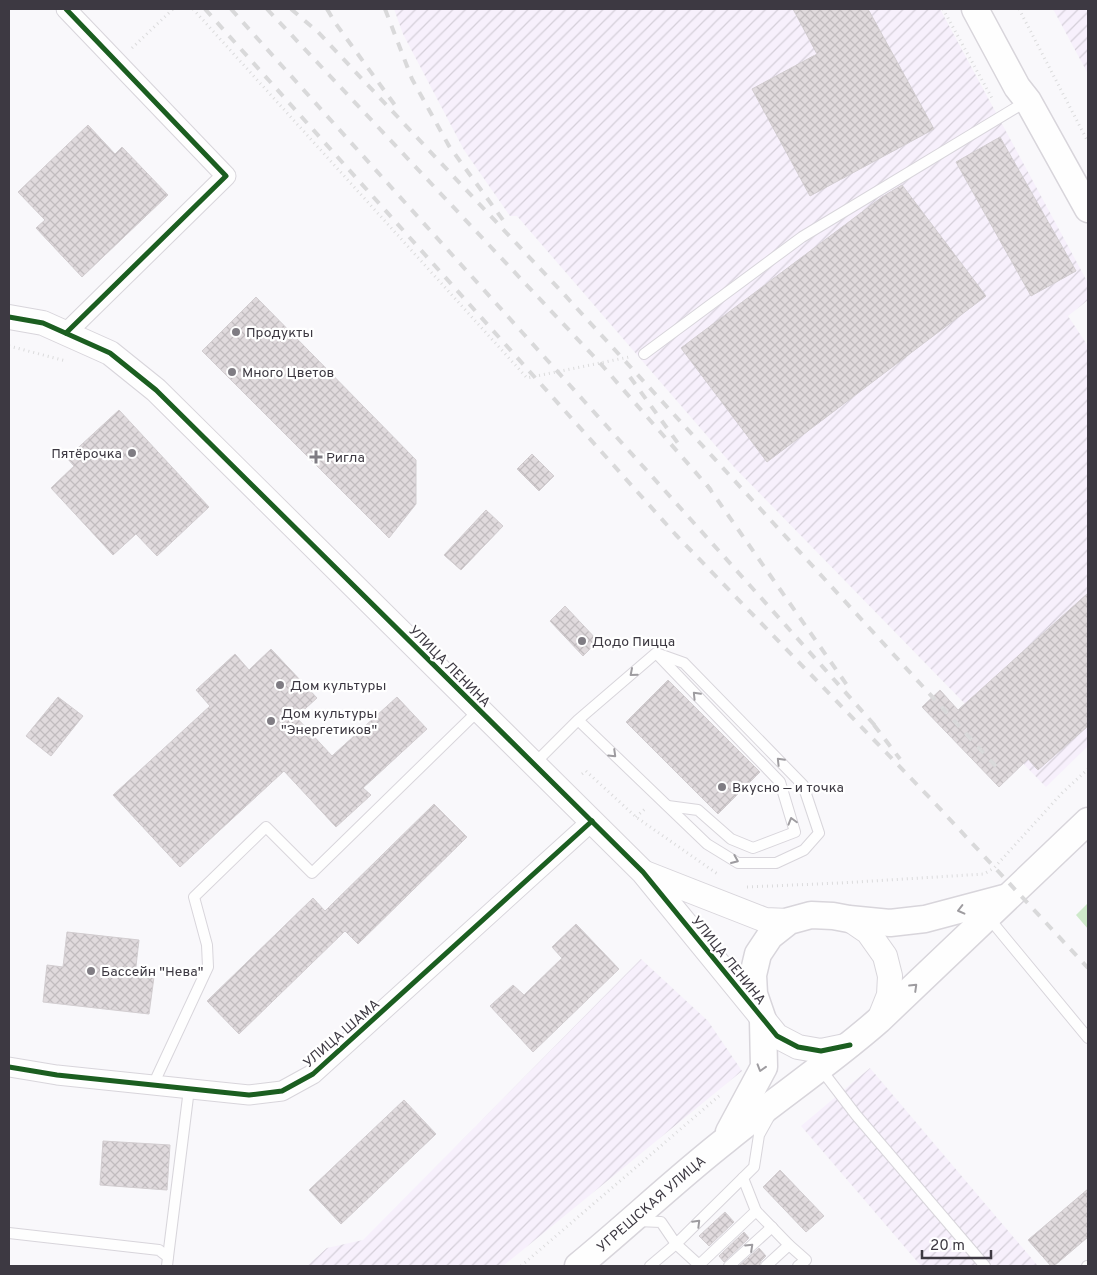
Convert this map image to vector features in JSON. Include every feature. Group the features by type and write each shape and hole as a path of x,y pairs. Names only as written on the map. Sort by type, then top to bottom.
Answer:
{"main road":[{"path":"975,9 1017,88 1028,101 1088,209"},
{"name":"УЛИЦА ЛЕНИНА","path":"850,1045 879,1020 1088,821"},
{"name":"УЛИЦА ЛЕНИНА","path":"763,1020 754,994 753,976 758,954 770,936 789,922 811,915 890,923 925,919 1007,897"},
{"name":"УГРЕШСКАЯ УЛИЦА","path":"724,1141 764,1066 763,1020"},
{"name":"УГРЕШСКАЯ УЛИЦА","path":"578,1266 724,1141 779,1097 850,1045"}],"street":[{"path":"66,9 226,176 66,333"},
{"name":"УЛИЦА ЛЕНИНА","path":"9,317 43,323 110,353 156,390 643,872 777,1036 798,1047 821,1051 850,1045"},
{"name":"УЛИЦА ШАМА","path":"9,1067 57,1075 250,1095 282,1091 313,1074 592,821"},
{"name":"УЛИЦА ЛЕНИНА","path":"643,872 765,920 789,922"},
{"name":"УЛИЦА ЛЕНИНА","path":"850,920 868,932 885,956 890,976 889,995 879,1020"}],"lane":[{"path":"644,354 802,237 1028,101"},
{"path":"534,764 578,720 656,652"},
{"path":"578,720 707,844 738,863 776,863 804,850 819,833 803,785 684,663 656,652"},
{"path":"656,652 780,782 795,832 753,848 731,839 698,810 668,806"},
{"path":"153,1085 208,967 208,945 194,897 266,827 312,873 479,710"},
{"path":"987,916 1088,1038"},
{"path":"820,1067 856,1115 985,1266"},
{"path":"168,1262 189,1089"},
{"path":"650,1266 676,1244 754,1167 759,1134 779,1097"},
{"path":"743,1178 756,1211 806,1264"},
{"path":"633,1220 661,1222 676,1244 699,1266 756,1211"},
{"path":"729,1266 772,1227"},
{"path":"9,1233 160,1250 168,1262"},
{"path":"766,1266 789,1245"}],"path":[{"path":"117,62 173,9"},
{"path":"193,9 527,378 644,354"},
{"path":"943,9 993,100"},
{"path":"1019,9 1088,142"},
{"path":"9,346 73,362"},
{"path":"746,887 984,874 994,868 1062,793 1088,769"},
{"path":"582,774 586,771 636,817 722,877"},
{"path":"520,1266 722,1093"}],"shaded area":[{"path":"394,9 940,9 1088,283 1088,300 1068,316 1088,346 1088,746 1046,787 734,467 517,216 510,216 464,150 403,34"},
{"path":"1053,9 1088,9 1088,74"},
{"path":"641,959 708,1021 742,1071 503,1266 307,1266 327,1248 363,1240"},
{"path":"870,1068 1038,1266 921,1266 801,1126"}],"green space":[{"path":"1088,903 1088,929 1076,915"}],"building":[{"path":"793,9 868,9 934,129 810,196 752,89 817,54"},
{"path":"88,125 115,154 122,147 168,195 82,277 36,228 45,220 18,192"},
{"path":"1000,137 1076,271 1031,296 956,162"},
{"path":"902,185 986,296 767,462 681,348 882,197"},
{"path":"256,297 416,460 416,504 389,538 202,351"},
{"path":"119,410 209,507 157,556 136,534 113,555 51,488 74,466 67,458"},
{"path":"532,454 554,476 539,491 517,469"},
{"path":"486,510 503,526 461,570 444,555"},
{"path":"1088,593 1088,726 1038,770 1028,759 999,787 922,707 940,690 958,710"},
{"path":"565,606 598,641 583,656 550,621"},
{"path":"271,649 317,698 296,717 332,756 397,697 427,729 363,788 371,795 336,827 284,771 180,867 113,795 210,706 196,690 235,654 249,670"},
{"path":"668,680 760,772 718,814 626,722"},
{"path":"58,697 83,716 51,756 26,736"},
{"path":"434,804 467,837 358,944 345,931 239,1034 207,1001 313,898 325,911"},
{"path":"576,924 619,969 533,1052 490,1006 513,985 524,995 562,958 552,947"},
{"name":"Бассейн \"Нева\"","path":"67,932 139,940 135,975 154,977 149,1014 43,1002 47,965 63,967"},
{"path":"404,1100 436,1134 341,1224 309,1190"},
{"path":"103,1141 170,1145 167,1190 100,1185"},
{"path":"780,1170 824,1216 806,1232 763,1187"},
{"path":"1088,1189 1088,1237 1054,1266 1051,1266 1028,1240"},
{"path":"725,1212 734,1222 709,1246 699,1236"},
{"path":"744,1232 749,1238 724,1262 719,1256"},
{"path":"759,1248 766,1256 759,1266 739,1266"}],"railway":[{"path":"205,9 676,535 930,798 1088,968"},
{"path":"231,9 878,729"},
{"path":"267,9 600,363 711,490"},
{"path":"291,9 318,32 561,291 1002,773"},
{"path":"327,9 397,108"},
{"path":"385,9 412,79 449,146 503,220"},
{"path":"630,377 680,446"},
{"path":"707,485 849,688"},
{"path":"874,725 900,759"}],"cycle path":[{"path":"66,9 226,176 66,333"},
{"path":"9,317 43,323 110,353 156,390 643,872 777,1036 798,1047 821,1051 850,1045"},
{"path":"9,1067 57,1075 249,1095 282,1091 313,1074 592,821"}],"place":[{"name":"Продукты","path":"236,332"},
{"name":"Много Цветов","path":"232,372"},
{"name":"Пятёрочка","path":"132,453"},
{"name":"Ригла","path":"316,457"},
{"name":"Додо Пицца","path":"582,641"},
{"name":"Дом культуры","path":"280,685"},
{"name":"Дом культуры \"Энергетиков\"","path":"271,721"},
{"name":"Вкусно — и точка","path":"722,787"},
{"name":"Бассейн \"Нева\"","path":"91,971"}]}
